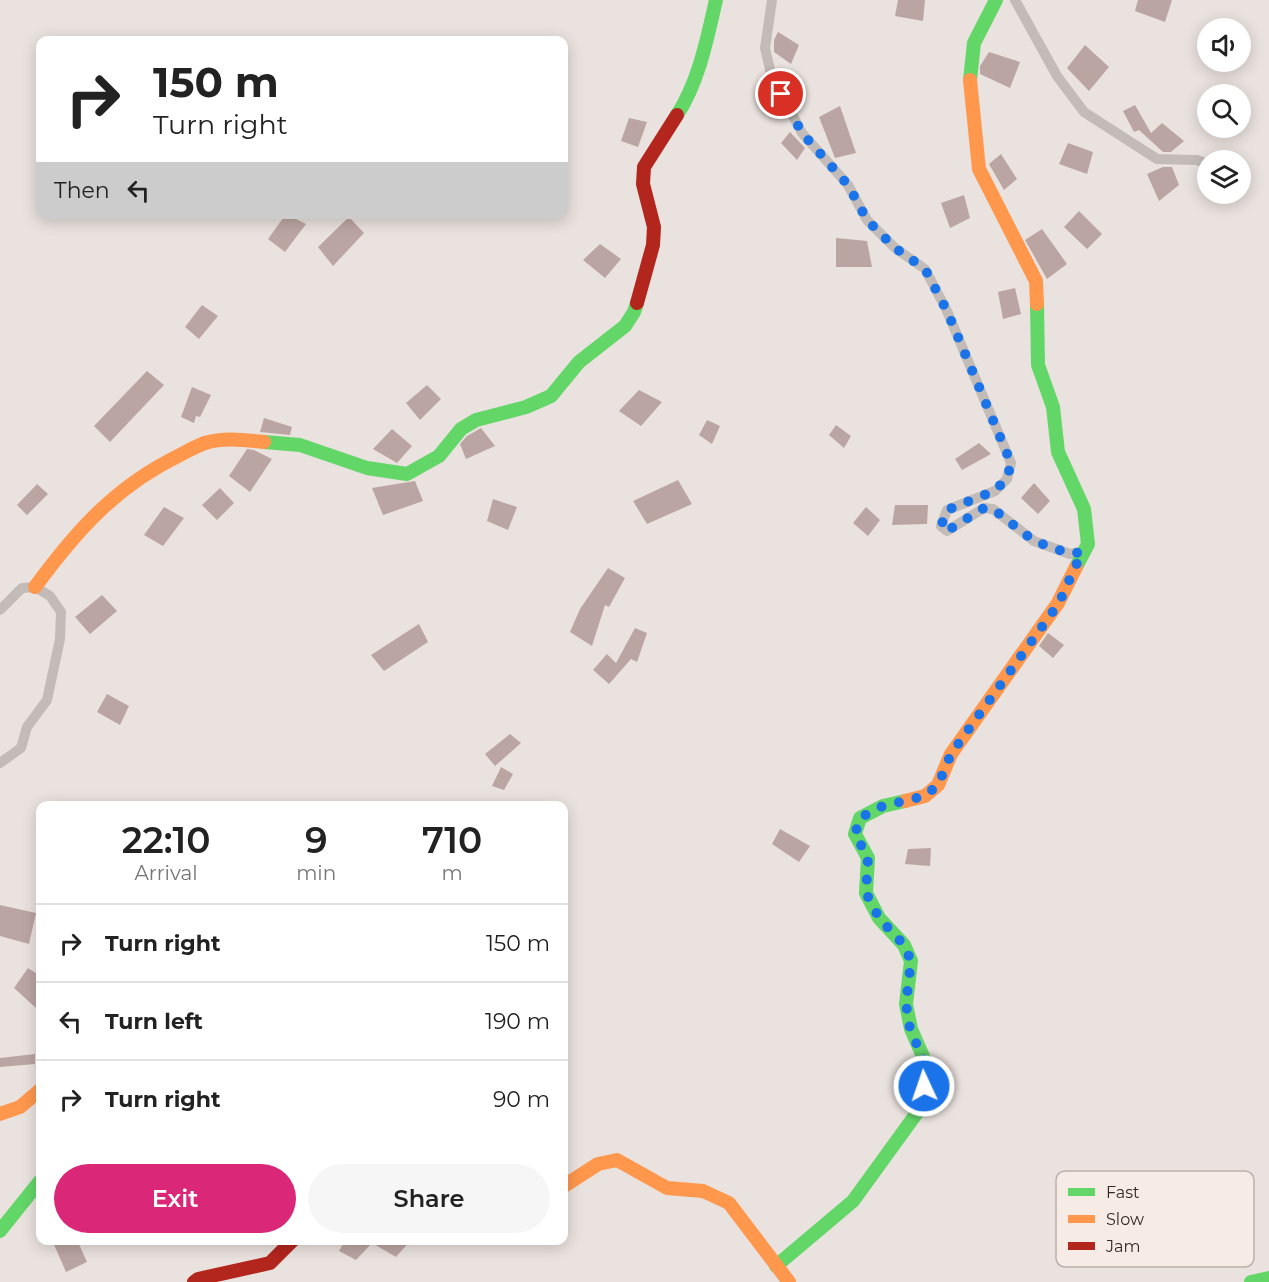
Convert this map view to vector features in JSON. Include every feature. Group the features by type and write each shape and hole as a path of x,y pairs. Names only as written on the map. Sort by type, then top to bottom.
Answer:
{"street":[{"path":"35,587 67,544 99,510 156,467 205,443 233,439 300,445 367,468 407,474 439,456 461,429 476,420 526,407 551,396 579,362 625,326 634,312 653,244 654,227 643,184 644,167 684,104 702,55 716,0"},
{"path":"772,0 765,48 771,74 802,133 848,185 867,220 895,248 925,269 947,311 1011,463 1007,479 994,491 947,510 941,526 947,531 984,508 993,509 1034,541 1070,554 1082,552"},
{"path":"776,1266 853,1201 919,1110 924,1086 924,1061 910,1029 906,1004 911,961 904,945 879,918 866,893 868,858 855,834 860,818 883,806 925,796 938,785 951,754 1059,603 1082,552 1088,544 1084,509 1058,452 1053,407 1038,365 1036,281 979,169 970,78 974,43 996,0"},
{"path":"1015,0 1057,76 1084,112 1157,159 1197,160"},
{"path":"0,610 22,588 35,587 50,596 61,612 60,639 47,700 27,727 21,748 0,763"},
{"path":"0,1114 20,1107 36,1093"},
{"path":"568,1183 598,1164 617,1160 667,1188 703,1191 729,1203 789,1282"},
{"path":"0,1231 36,1186"},
{"path":"194,1282 198,1279 270,1263 288,1245"},
{"path":"1251,1282 1269,1278"}],"building":[{"path":"898,0 925,0 923,21 895,16"},
{"path":"1138,0 1172,0 1165,22 1135,11"},
{"path":"778,32 799,45 791,64 774,52 774,40"},
{"path":"1085,45 1109,67 1089,91 1067,68"},
{"path":"989,52 1020,62 1010,88 980,74 980,66"},
{"path":"1135,105 1151,133 1162,123 1184,141 1171,152 1163,152 1139,130 1134,132 1123,111"},
{"path":"840,106 856,153 835,158 819,117"},
{"path":"629,118 647,122 638,147 621,141"},
{"path":"790,132 805,148 797,160 781,143"},
{"path":"1068,143 1093,152 1087,174 1059,164"},
{"path":"1001,154 1017,179 1004,190 989,164"},
{"path":"1163,167 1172,167 1179,185 1159,201 1147,174"},
{"path":"964,195 970,218 950,228 941,203"},
{"path":"1079,211 1102,234 1087,249 1064,227"},
{"path":"282,219 296,219 306,224 285,252 268,239"},
{"path":"347,219 351,219 364,233 333,266 318,247"},
{"path":"1042,229 1067,264 1047,279 1025,240"},
{"path":"836,238 867,241 872,267 836,267"},
{"path":"600,244 621,259 605,278 583,260"},
{"path":"1015,288 1021,314 1003,319 998,292"},
{"path":"202,305 218,316 199,339 185,327"},
{"path":"147,371 164,385 110,442 94,426"},
{"path":"427,385 441,399 420,420 406,403"},
{"path":"192,387 211,395 200,417 196,416 194,423 181,417"},
{"path":"639,390 662,402 641,426 619,411"},
{"path":"264,418 292,427 290,435 260,432"},
{"path":"707,420 720,426 712,444 699,435"},
{"path":"836,425 851,436 844,448 829,435"},
{"path":"481,428 495,446 466,459 460,444 467,436"},
{"path":"392,429 412,446 397,463 373,449"},
{"path":"979,443 991,454 962,470 955,459"},
{"path":"247,449 272,459 250,492 229,476"},
{"path":"678,480 692,504 647,524 633,501"},
{"path":"415,481 423,501 383,515 372,488"},
{"path":"1034,483 1050,501 1038,514 1021,498"},
{"path":"37,484 48,494 27,515 17,505"},
{"path":"220,488 234,503 217,520 202,505"},
{"path":"493,499 517,507 508,530 487,521"},
{"path":"895,505 928,505 927,524 892,525"},
{"path":"164,507 184,518 163,546 144,535"},
{"path":"866,507 880,520 868,536 853,523"},
{"path":"608,568 625,578 609,607 605,605 592,646 570,632 580,609"},
{"path":"102,595 117,611 90,634 75,617"},
{"path":"419,624 428,642 384,671 371,655"},
{"path":"635,628 647,633 637,662 631,659 609,684 593,670 607,654 616,663"},
{"path":"1048,633 1064,645 1053,658 1039,646"},
{"path":"107,694 129,706 120,725 97,712"},
{"path":"510,734 521,743 495,766 485,754"},
{"path":"501,767 513,774 504,790 492,786"},
{"path":"780,829 810,846 799,862 772,844"},
{"path":"931,848 930,866 905,864 908,849"},
{"path":"0,905 36,913 29,944 0,936"},
{"path":"28,968 36,973 36,1008 14,988"},
{"path":"35,1054 35,1064 0,1067 0,1058"},
{"path":"54,1245 79,1245 87,1262 66,1272"},
{"path":"342,1245 370,1245 356,1260 339,1251"},
{"path":"375,1245 407,1245 396,1257"}],"traffic: fast":[{"path":"677,115 697,74 716,0"},
{"path":"970,80 974,43 996,0"},
{"path":"264,442 300,445 367,468 407,474 439,456 461,429 476,420 526,407 551,396 579,362 625,326 637,303"},
{"path":"1037,304 1038,365 1053,407 1058,452 1084,509 1088,544 1076,567"},
{"path":"776,1266 853,1201 919,1110 924,1086 925,1061 911,1029 906,1004 911,961 904,945 879,918 866,893 868,858 855,834 860,818 883,806 905,801"},
{"path":"0,1231 36,1186"},
{"path":"1251,1282 1269,1278"}],"traffic: slow":[{"path":"970,80 979,169 1036,281 1037,304"},
{"path":"35,587 66,547 99,512 136,481 157,467 195,447 212,441 234,439 264,442"},
{"path":"905,801 925,796 938,785 951,754 1058,603 1076,567"},
{"path":"0,1114 20,1107 36,1093"},
{"path":"568,1183 598,1164 617,1160 667,1188 703,1191 729,1203 789,1282"}],"traffic: jam":[{"path":"637,303 653,245 654,227 643,184 644,167 677,115"},
{"path":"194,1282 198,1279 270,1263 288,1245"}],"route":[{"path":"781,94 802,133 848,185 867,220 895,248 925,269 947,311 1011,463 1007,479 994,491 947,510 941,526 947,531 984,508 993,509 1034,541 1070,554 1082,552 1059,603 951,754 938,785 925,796 883,806 860,818 855,834 868,858 866,893 879,918 904,945 911,961 906,1004 910,1029 924,1061 924,1086"}]}
